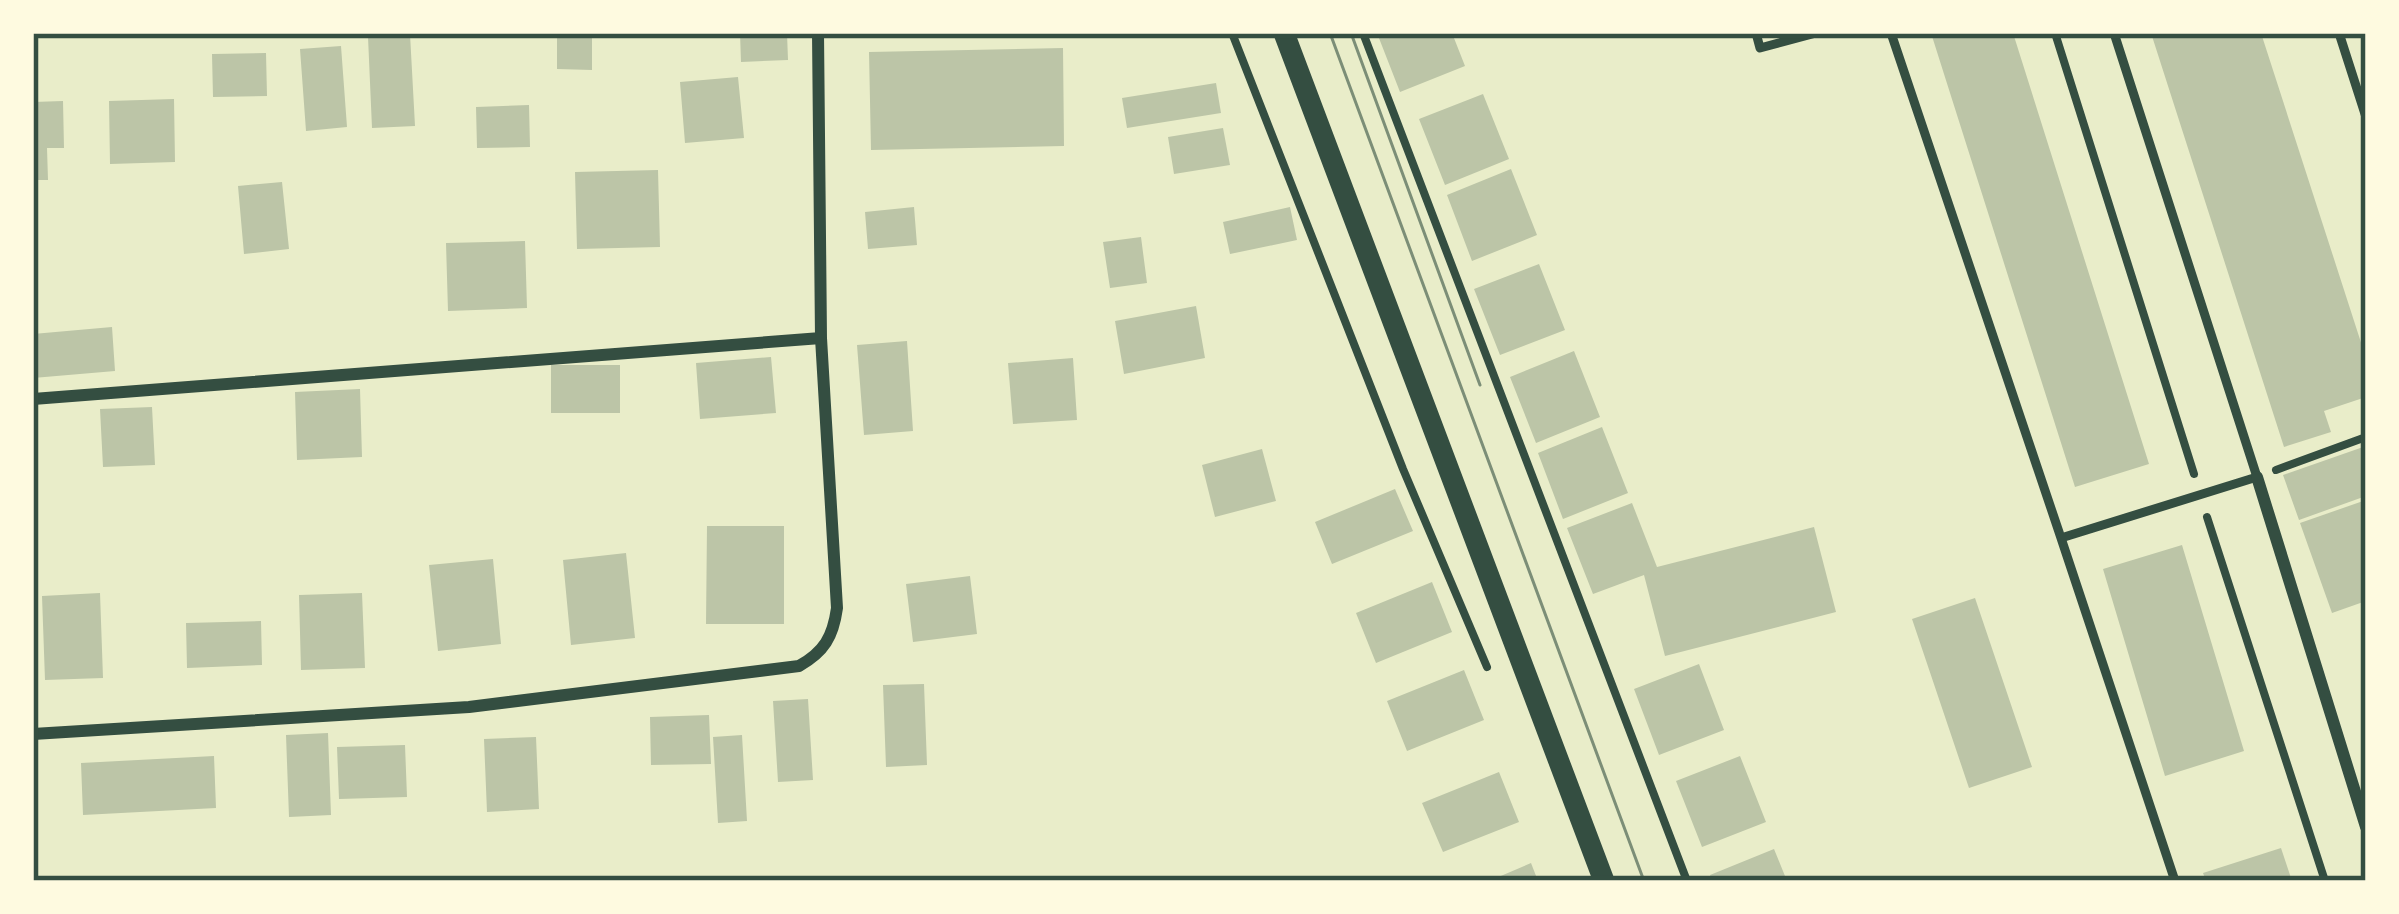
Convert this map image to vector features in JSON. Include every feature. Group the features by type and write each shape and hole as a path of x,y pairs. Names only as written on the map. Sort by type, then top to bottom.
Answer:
{"street":[{"path":"33,734 469,707 799,666 820,655 834,631 837,608 820,338 818,33"},
{"path":"1284,33 1604,881"},
{"path":"33,399 820,338"},
{"path":"2258,477 2366,827"}],"lane":[{"path":"1756,33 1760,48 1816,33"},
{"path":"1891,33 2175,881"},
{"path":"2061,538 2258,477 2114,33"},
{"path":"2339,33 2366,117"}],"path":[{"path":"1232,33 1402,469 1491,677"},
{"path":"1363,33 1687,881"},
{"path":"2055,33 2325,881"},
{"path":"2258,477 2366,437"}],"building":[{"path":"557,33 592,33 592,70 557,69"},
{"path":"740,33 787,33 788,60 741,62"},
{"path":"1377,33 1452,33 1465,66 1400,92"},
{"path":"1931,33 2013,33 2149,464 2075,487"},
{"path":"2151,33 2261,33 2366,358 2366,397 2324,411 2331,432 2284,447"},
{"path":"410,34 415,126 372,128 368,37"},
{"path":"341,46 347,127 306,131 300,49"},
{"path":"1063,48 1064,146 871,150 869,52"},
{"path":"266,53 267,96 213,97 212,54"},
{"path":"738,77 744,138 685,143 680,82"},
{"path":"1216,83 1221,113 1127,128 1122,98"},
{"path":"1483,94 1509,159 1445,185 1419,119"},
{"path":"174,99 175,162 110,164 109,101"},
{"path":"63,101 64,148 47,148 48,180 33,180 33,102"},
{"path":"529,105 530,147 477,148 476,107"},
{"path":"1223,128 1230,165 1174,174 1168,137"},
{"path":"1511,169 1537,235 1472,261 1447,195"},
{"path":"658,170 660,247 577,249 575,172"},
{"path":"282,182 289,249 244,254 238,186"},
{"path":"914,207 917,245 868,249 865,212"},
{"path":"1290,207 1297,240 1230,254 1223,222"},
{"path":"1141,237 1147,283 1110,288 1103,242"},
{"path":"525,241 527,308 448,311 446,243"},
{"path":"1539,264 1565,330 1500,355 1474,289"},
{"path":"1196,306 1205,358 1124,374 1115,321"},
{"path":"112,327 115,371 33,378 33,334"},
{"path":"907,341 913,431 864,435 857,345"},
{"path":"1574,351 1600,417 1536,443 1510,377"},
{"path":"771,357 776,413 700,419 696,363"},
{"path":"1073,358 1077,420 1013,424 1008,363"},
{"path":"551,365 620,365 620,413 551,413"},
{"path":"360,389 362,457 297,460 295,392"},
{"path":"152,407 155,465 103,467 100,409"},
{"path":"1602,427 1628,493 1563,519 1538,453"},
{"path":"2366,446 2366,496 2299,520 2283,475"},
{"path":"1262,449 1276,501 1215,517 1202,465"},
{"path":"1395,489 1413,531 1332,564 1315,522"},
{"path":"2366,500 2366,601 2332,613 2300,523"},
{"path":"1632,503 1657,567 1814,527 1836,612 1665,656 1644,575 1593,594 1567,528"},
{"path":"707,526 784,526 784,624 706,624"},
{"path":"2182,545 2244,751 2165,776 2103,569"},
{"path":"626,553 635,638 571,645 563,560"},
{"path":"493,559 501,644 438,651 429,565"},
{"path":"970,576 977,634 913,642 906,584"},
{"path":"1432,582 1452,632 1376,663 1356,613"},
{"path":"100,593 103,678 45,680 42,596"},
{"path":"362,593 365,668 301,670 299,595"},
{"path":"1975,598 2032,767 1969,788 1912,619"},
{"path":"261,621 262,665 187,668 186,623"},
{"path":"1699,664 1724,730 1659,755 1634,689"},
{"path":"1464,670 1484,720 1407,751 1387,701"},
{"path":"924,684 927,765 886,767 883,685"},
{"path":"808,699 813,780 778,782 773,701"},
{"path":"709,715 711,764 651,765 650,717"},
{"path":"328,733 331,815 289,817 286,735"},
{"path":"742,735 747,821 718,823 713,737"},
{"path":"536,737 539,809 487,812 484,739"},
{"path":"405,745 407,797 339,799 337,747"},
{"path":"214,756 216,808 83,815 81,763"},
{"path":"1740,756 1766,822 1702,847 1676,781"},
{"path":"1499,772 1519,822 1443,852 1422,803"},
{"path":"2281,848 2292,881 2206,881 2203,873"},
{"path":"1774,849 1787,881 1712,881 1710,875"},
{"path":"1531,863 1538,881 1489,881"}],"tram line":[{"path":"1330,33 1644,881"},
{"path":"1351,33 1480,385"}]}
